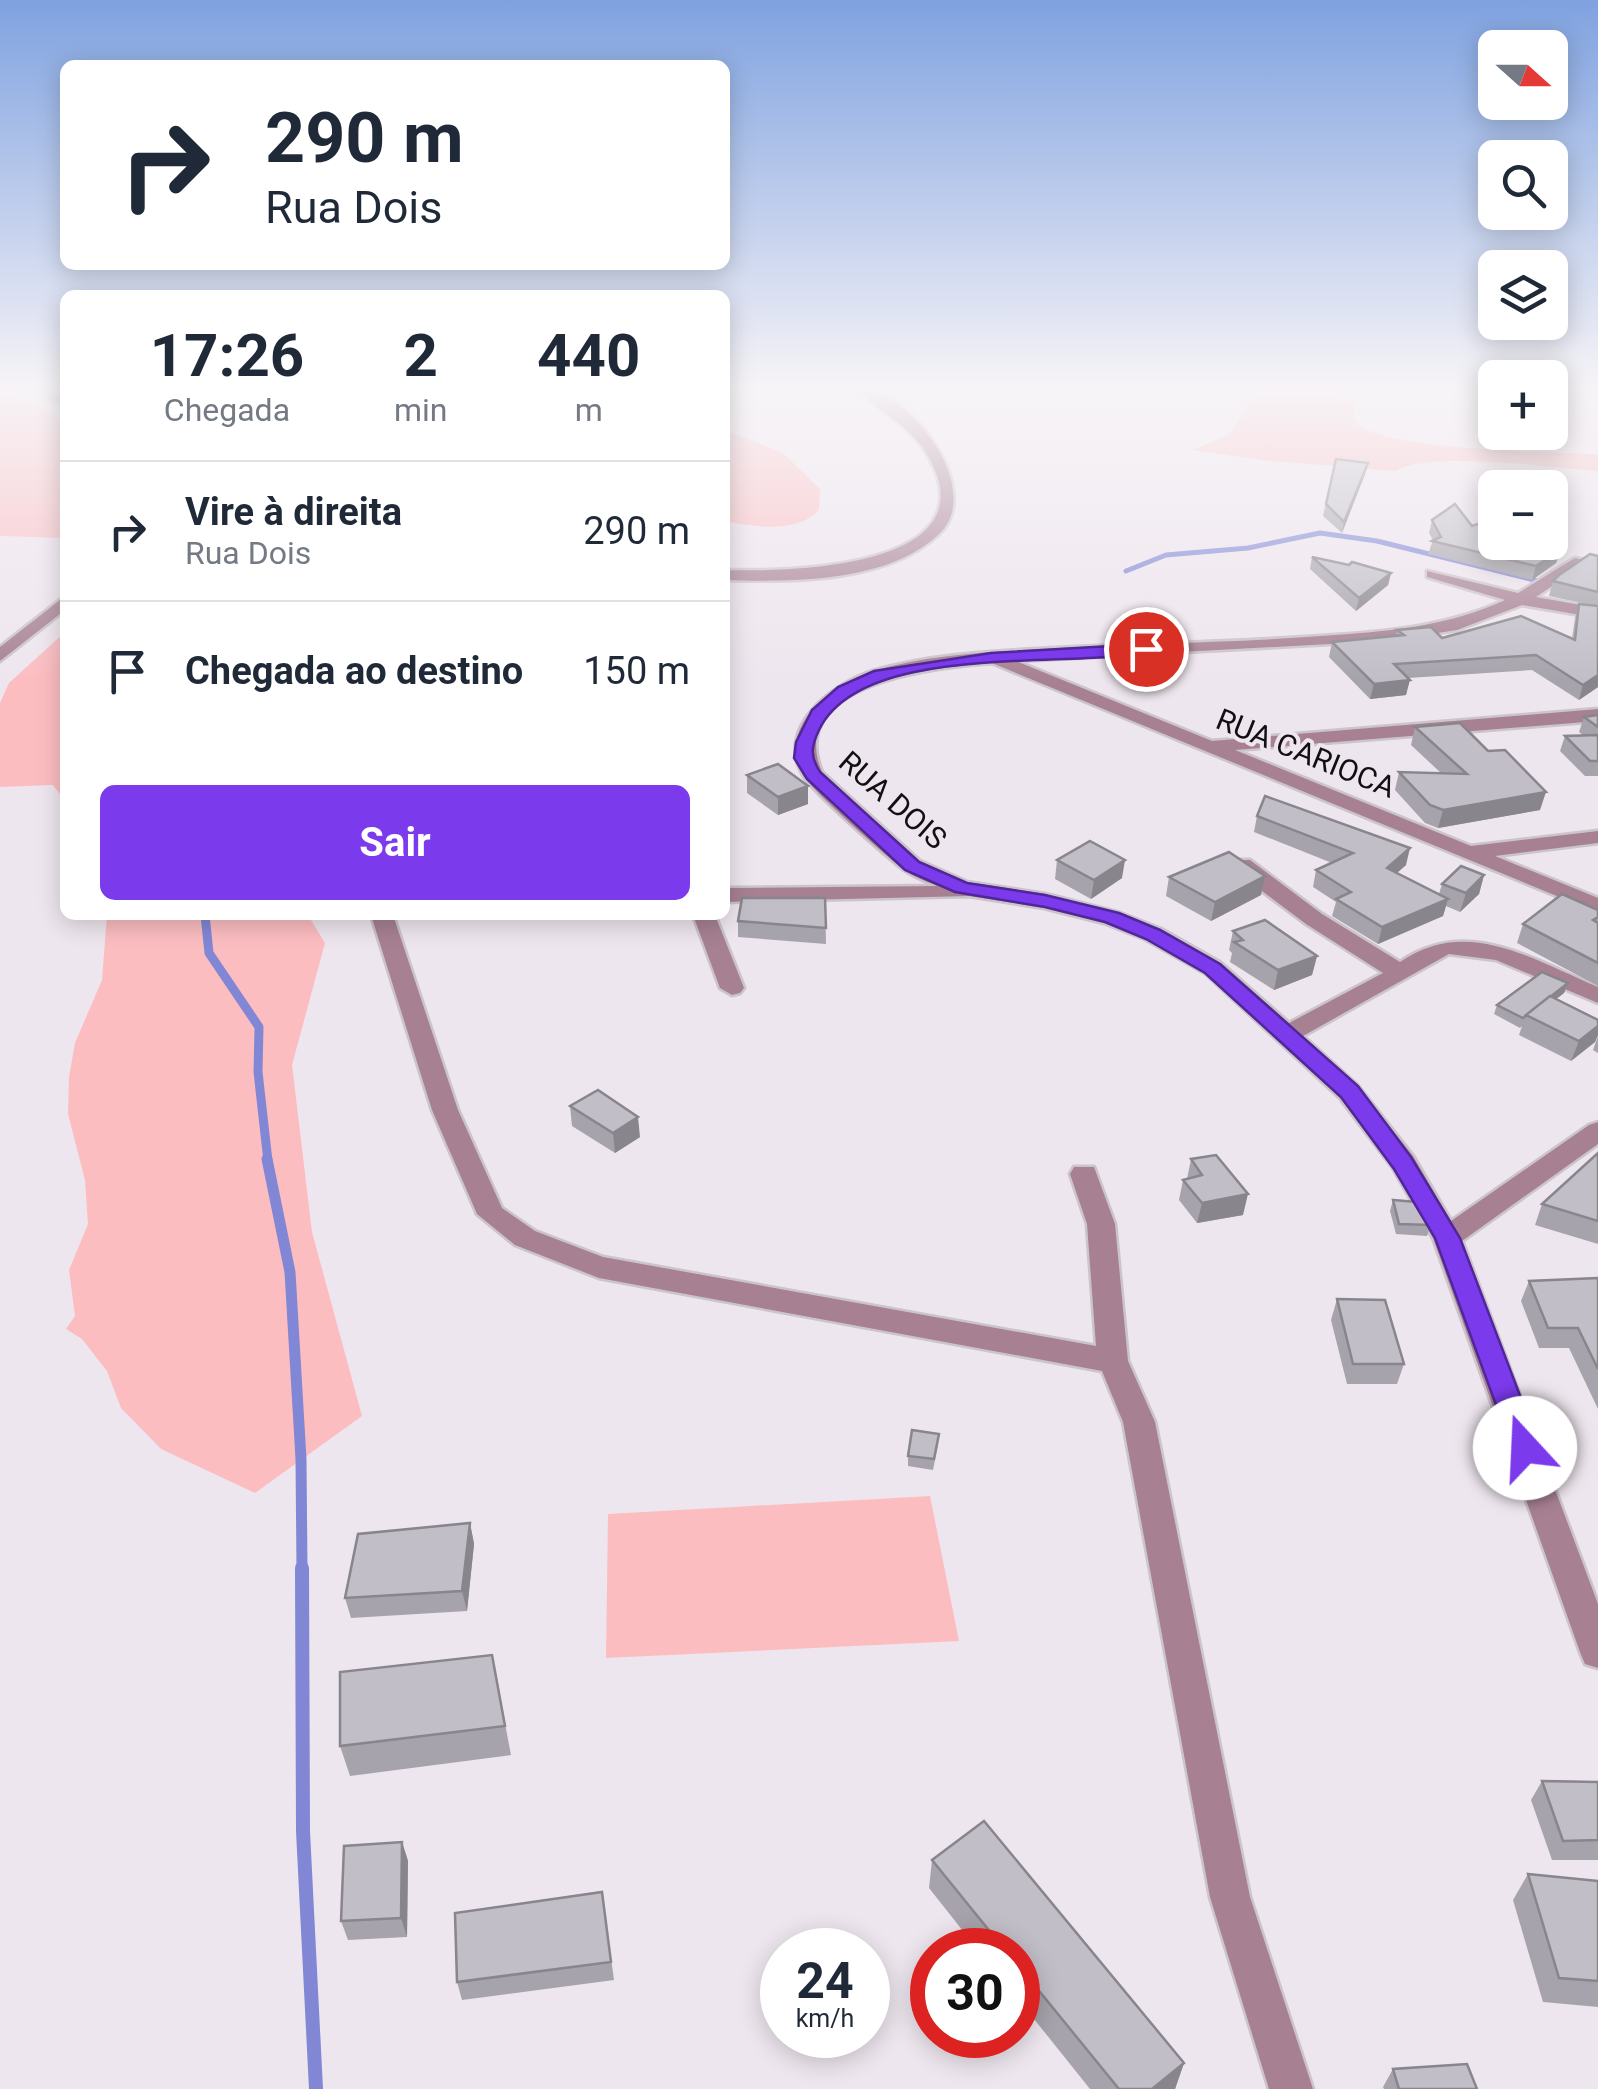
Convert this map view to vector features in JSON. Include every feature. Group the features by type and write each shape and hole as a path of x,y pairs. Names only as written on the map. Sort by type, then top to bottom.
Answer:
{"street":[{"path":"730,575 784,576 863,564 919,543 944,521 950,498 946,486"},
{"name":"RUA DOIS","path":"1580,562 1524,600 1470,621 1412,632 991,658 880,674 844,691 818,714 805,742 803,758 813,776 912,866 962,888 1112,918 1153,934 1213,968 1349,1092 1403,1163 1448,1238 1598,1652"},
{"path":"1434,574 1524,600 1598,613"},
{"path":"0,656 60,605"},
{"name":"RUA CARIOCA","path":"991,658 1598,906"},
{"path":"1210,746 1598,716"},
{"path":"1468,852 1598,838"},
{"path":"1242,865 1314,919 1400,973"},
{"path":"730,896 986,892"},
{"path":"384,920 445,1110 491,1214 525,1238 599,1267 1113,1361"},
{"path":"706,920 732,988"},
{"path":"1288,1034 1400,973 1430,952 1464,946 1503,955 1598,996"},
{"path":"1448,1238 1598,1132"},
{"path":"1084,1174 1101,1224 1113,1361 1139,1422 1230,1897 1290,2089"}],"shaded area":[{"path":"0,486 60,486 60,538 0,536"},
{"path":"730,486 820,489 819,510 810,518 787,526 730,522"},
{"path":"60,637 60,794 53,785 0,787 0,703 9,683"},
{"path":"107,920 311,920 325,943 292,1065 312,1232 362,1416 255,1493 161,1449 121,1408 107,1371 82,1339 66,1329 75,1316 69,1270 88,1224 85,1180 68,1114 69,1077 75,1043 102,980"},
{"path":"930,1496 959,1641 606,1658 608,1514"}],"building":[{"path":"1330,486 1358,486 1344,522 1326,504"},
{"path":"1455,504 1472,526 1478,524 1478,552 1432,541 1441,537 1432,520"},
{"path":"1590,554 1598,556 1598,592 1553,581 1559,575"},
{"path":"1312,557 1349,565 1352,562 1391,573 1359,598"},
{"path":"1511,560 1545,560 1536,566"},
{"path":"1579,604 1598,606 1598,675 1583,685 1536,655 1394,664 1410,680 1374,684 1332,642 1404,635 1397,630 1431,627 1442,638 1521,616 1575,640"},
{"path":"1598,715 1598,727 1584,717"},
{"path":"1460,723 1488,751 1505,750 1546,792 1443,810 1430,805 1399,772 1467,774 1415,727"},
{"path":"1598,735 1598,761 1590,761 1565,736"},
{"path":"778,764 808,786 778,797 747,775"},
{"path":"1265,796 1410,848 1387,868 1448,899 1382,927 1336,899 1351,892 1316,870 1353,853 1257,816"},
{"path":"1090,841 1125,860 1094,880 1057,860"},
{"path":"1229,852 1265,876 1215,902 1169,877"},
{"path":"1461,866 1484,875 1466,893 1442,884"},
{"path":"1562,894 1598,910 1598,917 1593,920 1598,923 1598,963 1523,924"},
{"path":"742,898 825,898 826,928 738,921"},
{"path":"1265,920 1317,956 1278,970 1234,942 1243,940 1233,931"},
{"path":"1542,972 1568,983 1523,1018 1497,1005"},
{"path":"1550,996 1598,1020 1598,1026 1579,1041 1526,1015"},
{"path":"598,1090 638,1117 613,1133 570,1106"},
{"path":"1598,1153 1598,1221 1542,1204"},
{"path":"1216,1155 1248,1194 1202,1203 1183,1180 1202,1175 1191,1159"},
{"path":"1393,1200 1417,1202 1431,1225 1399,1224"},
{"path":"1598,1278 1598,1369 1578,1328 1548,1328 1529,1281"},
{"path":"1337,1299 1385,1300 1404,1364 1353,1364"},
{"path":"912,1430 939,1434 934,1459 908,1456"},
{"path":"470,1523 462,1591 345,1598 358,1534"},
{"path":"492,1655 505,1726 340,1746 340,1672"},
{"path":"1542,1781 1598,1782 1598,1840 1563,1841"},
{"path":"984,1821 1184,2063 1152,2089 1119,2089 1040,1992 1040,1928 987,1928 932,1860"},
{"path":"402,1842 401,1918 341,1921 344,1846"},
{"path":"1528,1874 1598,1881 1598,1981 1559,1978"},
{"path":"602,1892 611,1962 457,1982 455,1913"},
{"path":"1467,2064 1477,2089 1399,2089 1393,2069"}],"waterway":[{"path":"1126,571 1166,555 1248,548 1320,533 1377,541 1546,583"},
{"path":"206,920 209,953 259,1027 258,1072 268,1161"},
{"path":"267,1159 290,1272 301,1459 302,1570"},
{"path":"302,1568 303,1831 316,2089"}],"route":[{"path":"1146,649 991,658 880,674 844,691 818,714 805,742 803,758 813,776 912,866 962,888 1045,901 1112,918 1153,934 1213,968 1349,1092 1403,1163 1448,1238 1525,1448"}]}
